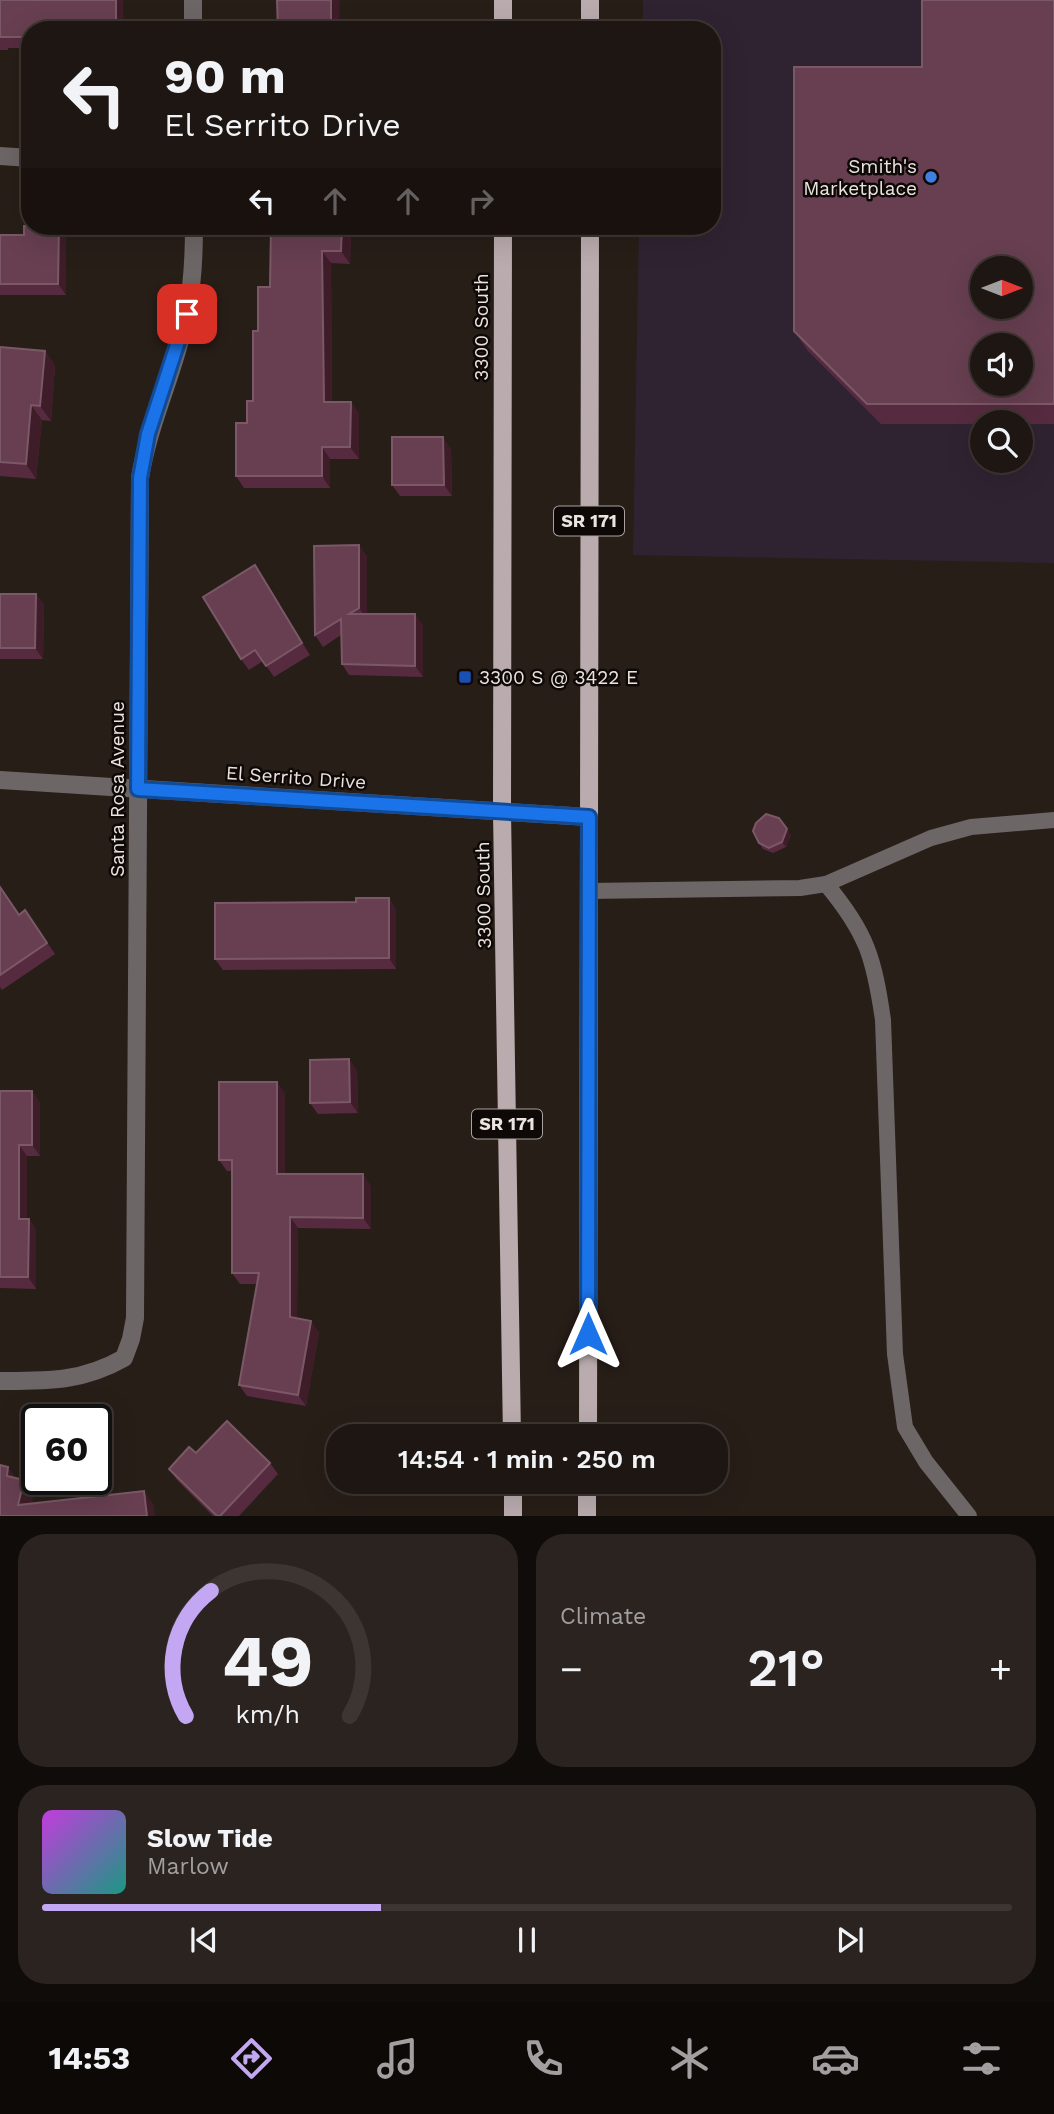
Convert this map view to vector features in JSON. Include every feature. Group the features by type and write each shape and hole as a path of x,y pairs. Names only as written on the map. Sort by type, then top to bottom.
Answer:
{"main road":[{"path":"503,0 503,21"},
{"path":"590,0 590,21"},
{"name":"3300 South","path":"503,235 502,812 512,1424"},
{"name":"SR 171","path":"587,1424 590,235"},
{"path":"513,1494 513,1516"},
{"path":"587,1494 587,1516"}],"street":[{"path":"193,0 193,21"},
{"path":"0,156 21,157"},
{"name":"Santa Rosa Avenue","path":"0,1381 51,1381 77,1378 102,1370 124,1358 131,1339 135,1306 140,478 150,429 187,314 194,260 194,235"},
{"name":"El Serrito Drive","path":"0,780 589,817"}],"lane":[{"path":"589,891 800,888 826,884 931,838 971,827 1054,820"},
{"path":"826,884 846,908 867,944 883,1020 895,1354 905,1427 926,1462 969,1516"}],"shaded area":[{"path":"643,0 1054,0 1054,563 633,555 639,235 721,235 721,21 643,21"}],"building":[{"path":"0,0 116,0 116,21 21,21 21,37 0,37"},
{"path":"277,0 331,0 331,21 278,21"},
{"name":"Smith's Marketplace","path":"922,0 1054,0 1054,404 867,404 794,331 794,67 922,67"},
{"path":"0,235 59,235 58,284 0,284"},
{"path":"271,235 342,235 341,251 322,251 324,402 351,402 350,447 322,447 322,476 236,476 236,423 247,423 247,401 253,401 253,331 258,331 258,287 270,287"},
{"path":"0,347 45,351 40,406 31,405 26,464 0,462"},
{"path":"392,437 443,437 444,485 392,485"},
{"path":"359,545 359,608 349,614 415,614 415,666 342,664 341,619 315,635 314,546"},
{"path":"255,565 302,643 266,666 255,650 241,659 203,597"},
{"path":"0,594 36,594 35,648 0,648"},
{"path":"766,814 779,818 787,829 782,842 769,848 759,843 753,831 756,823"},
{"path":"0,887 19,915 25,910 47,943 0,975"},
{"path":"356,898 389,898 389,958 215,959 215,903 356,902"},
{"path":"349,1059 350,1102 310,1103 310,1060"},
{"path":"219,1082 277,1082 277,1174 363,1174 363,1218 290,1217 290,1317 311,1321 298,1395 239,1385 259,1273 232,1273 232,1160 219,1160"},
{"path":"0,1091 32,1091 32,1145 19,1145 19,1219 29,1219 28,1277 0,1277"},
{"path":"227,1421 270,1463 220,1516 217,1516 169,1469 189,1447 196,1453"},
{"path":"0,1465 8,1467 7,1476 21,1479 18,1505 144,1491 147,1516 0,1516"}],"place":[{"name":"Smith's Marketplace","path":"931,177"},
{"name":"3300 S @ 3422 E","path":"465,677"}],"route":[{"path":"187,314 148,434 140,478 138,789 589,817 588,1334"}]}
